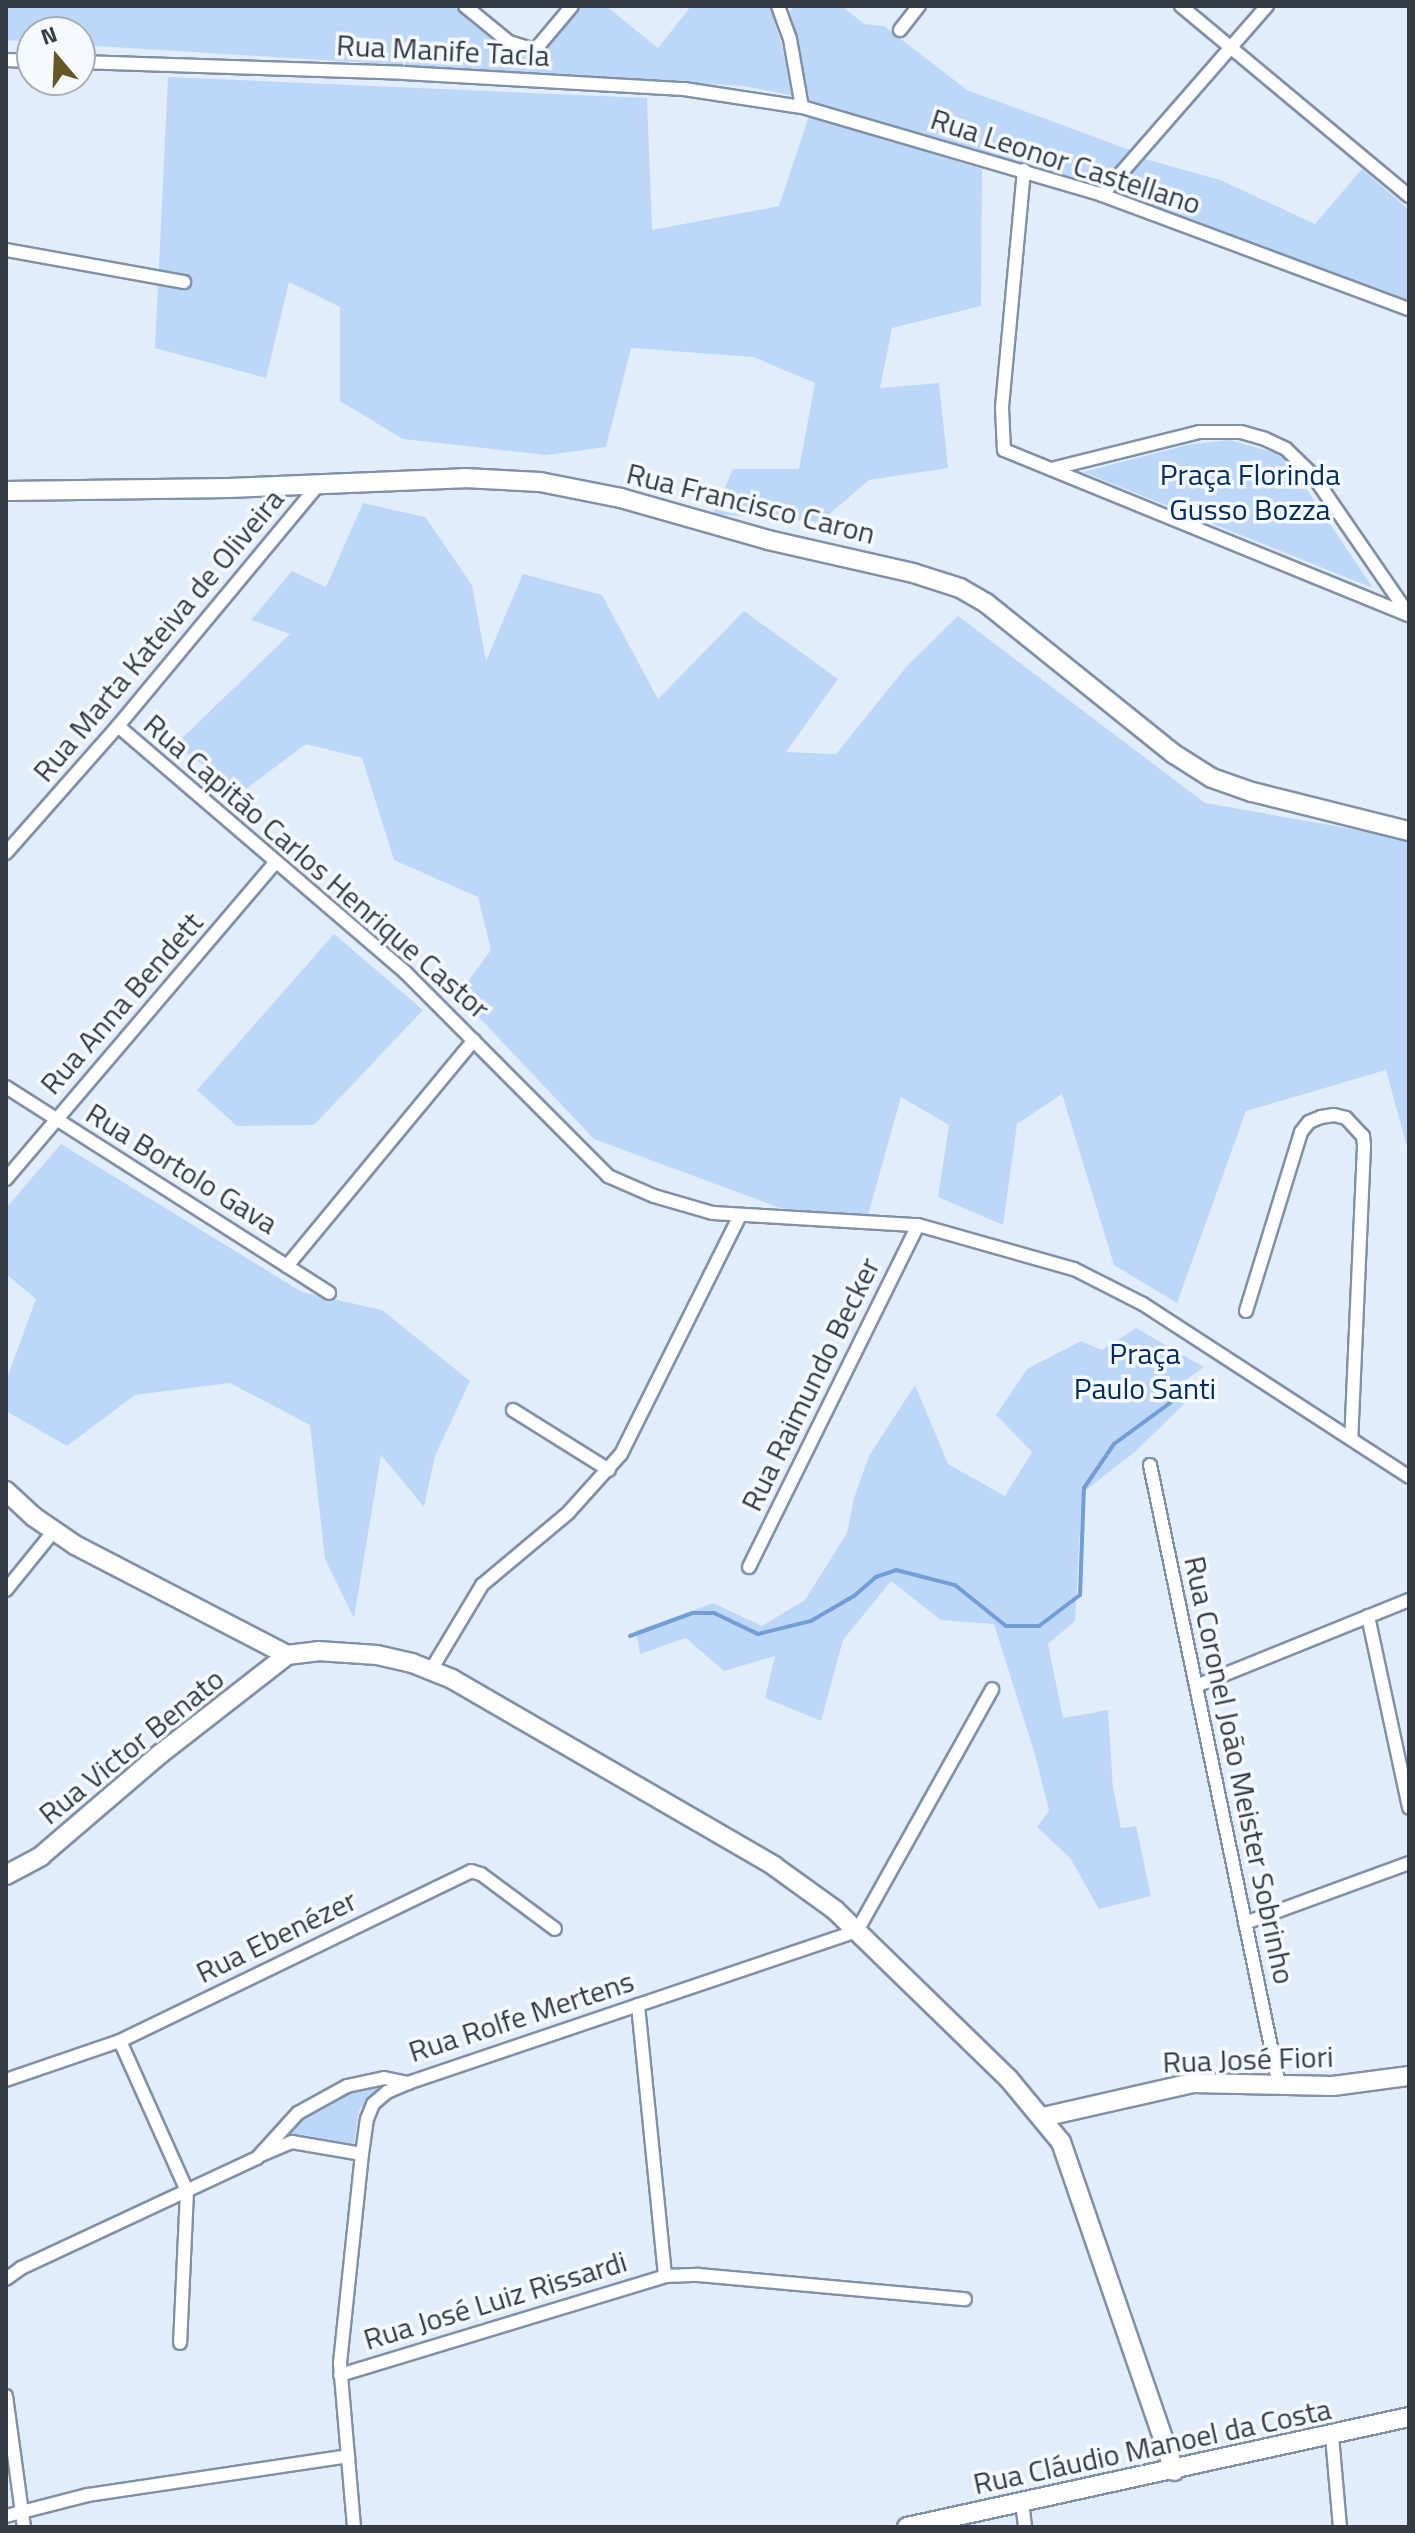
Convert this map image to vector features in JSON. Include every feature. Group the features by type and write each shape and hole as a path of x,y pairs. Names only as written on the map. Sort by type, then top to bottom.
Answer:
{"street":[{"path":"465,6 509,42 535,50 572,6"},
{"path":"778,6 790,39 802,107"},
{"path":"900,30 919,6"},
{"path":"1181,6 1409,196"},
{"path":"1102,195 1267,6"},
{"name":"Rua Manife Tacla","path":"96,63 404,73 669,88 730,94 802,107"},
{"name":"Rua Leonor Castellano","path":"802,107 1102,195 1409,309"},
{"path":"1024,170 1002,408 1004,450 1409,615"},
{"path":"6,250 184,282"},
{"path":"1051,469 1199,432 1241,432 1265,439 1286,449 1312,474 1409,615"},
{"name":"Rua Francisco Caron","path":"6,491 318,485 464,478 540,482 621,498 768,540 937,580 986,603 1174,754 1212,778 1252,792 1409,831"},
{"name":"Rua Marta Kateiva de Oliveira","path":"6,853 118,726 318,485"},
{"name":"Rua Capitão Carlos Henrique Castor","path":"118,726 405,972 608,1176 684,1206 739,1217 918,1225 1098,1279 1409,1477"},
{"name":"Rua Anna Bendett","path":"6,1179 276,862"},
{"path":"287,1266 474,1040"},
{"name":"Rua Bortolo Gava","path":"6,1087 329,1293"},
{"path":"1246,1311 1301,1132 1309,1122 1321,1117 1334,1115 1346,1118 1355,1124 1364,1146 1351,1438"},
{"path":"431,1670 482,1585 568,1513 609,1470 632,1436 739,1217"},
{"name":"Rua Raimundo Becker","path":"749,1567 918,1225"},
{"path":"513,1410 609,1470"},
{"name":"Rua Coronel João Meister Sobrinho","path":"1150,1465 1279,2085"},
{"path":"6,1491 53,1532 287,1655 318,1651 377,1655 431,1670 489,1699 774,1866 812,1892 857,1931 1043,2117 1068,2155 1174,2471"},
{"path":"6,1590 53,1532"},
{"path":"1196,1686 1409,1600"},
{"path":"1368,1616 1409,1808"},
{"name":"Rua Victor Benato","path":"6,1875 41,1856 160,1754 287,1655"},
{"path":"857,1931 992,1689"},
{"path":"1245,1923 1409,1863"},
{"name":"Rua Ebenézer","path":"6,2080 120,2041 471,1871 481,1874 555,1929"},
{"name":"Rua Rolfe Mertens","path":"6,2279 21,2268 257,2158 298,2113 332,2093 375,2078 408,2083 857,1931"},
{"path":"638,2005 665,2276"},
{"path":"120,2041 187,2191 180,2343"},
{"name":"Rua José Fiori","path":"1043,2117 1193,2083 1333,2086 1409,2076"},
{"path":"354,2527 340,2375 362,2154 367,2119 373,2104 387,2092 408,2083"},
{"path":"257,2158 292,2142 362,2154"},
{"name":"Rua José Luiz Rissardi","path":"340,2375 665,2276 699,2275 965,2299"},
{"path":"6,2396 23,2520"},
{"name":"Rua Cláudio Manoel da Costa","path":"907,2527 1174,2471 1409,2417"},
{"path":"1332,2436 1340,2527"},
{"path":"6,2516 23,2520 88,2495 348,2456"},
{"path":"1022,2502 1025,2527"}],"green space":[{"path":"6,6 453,6 504,45 534,58 580,6 606,6 658,48 691,6 770,6 785,56 791,95 742,86 96,46 96,16 16,16 16,41 6,40"},
{"path":"795,6 842,6 864,24 884,26 967,90 1130,150 1101,186 810,102 790,11"},
{"path":"168,77 647,98 652,230 779,206 809,116 982,169 981,306 892,328 880,388 939,383 948,468 869,480 820,522 713,514 733,469 799,469 815,383 753,357 631,348 606,447 546,455 403,439 340,401 340,307 289,282 266,378 155,348"},
{"path":"1145,159 1220,180 1315,224 1362,169 1409,210 1409,302 1116,192"},
{"name":"Praça Florinda Gusso Bozza","path":"1229,440 1273,452 1287,460 1373,588 1083,472 1187,445"},
{"path":"363,503 425,517 472,585 486,661 523,574 602,595 658,699 744,611 838,679 786,752 836,754 907,666 958,616 1205,803 1409,839 1409,1154 1386,1070 1246,1111 1177,1303 1114,1265 1062,1094 1017,1124 1003,1225 938,1197 949,1125 901,1097 867,1219 780,1208 594,1139 458,995 491,950 478,897 394,860 362,758 306,744 242,792 175,745 290,634 251,620 292,571 326,587"},
{"path":"334,934 423,1010 314,1125 237,1126 197,1090"},
{"path":"61,1144 302,1292 382,1310 470,1381 435,1456 424,1507 381,1455 354,1618 325,1559 310,1425 230,1383 135,1395 67,1446 6,1411 6,1381 36,1299 6,1274 6,1208"},
{"name":"Praça Paulo Santi","path":"1136,1328 1204,1367 1183,1382 1187,1401 1136,1451 1082,1493 1075,1621 1048,1644 1063,1718 1108,1710 1113,1787 1121,1828 1136,1826 1151,1896 1099,1909 1070,1858 1037,1827 1049,1811 994,1624 941,1620 891,1581 843,1640 821,1721 765,1698 775,1656 724,1671 686,1638 640,1654 636,1631 713,1603 762,1626 805,1600 847,1533 854,1498 869,1456 915,1385 948,1464 1005,1496 1032,1452 996,1415 1027,1369 1081,1341 1102,1350"},
{"path":"374,2084 381,2087 359,2110 354,2144 299,2134 279,2138 309,2112 348,2091"}],"waterway":[{"path":"630,1636 693,1613 714,1613 758,1634 811,1621 854,1596 876,1577 896,1570 955,1585 1006,1626 1039,1626 1080,1595 1084,1488 1114,1444 1182,1394"}]}
